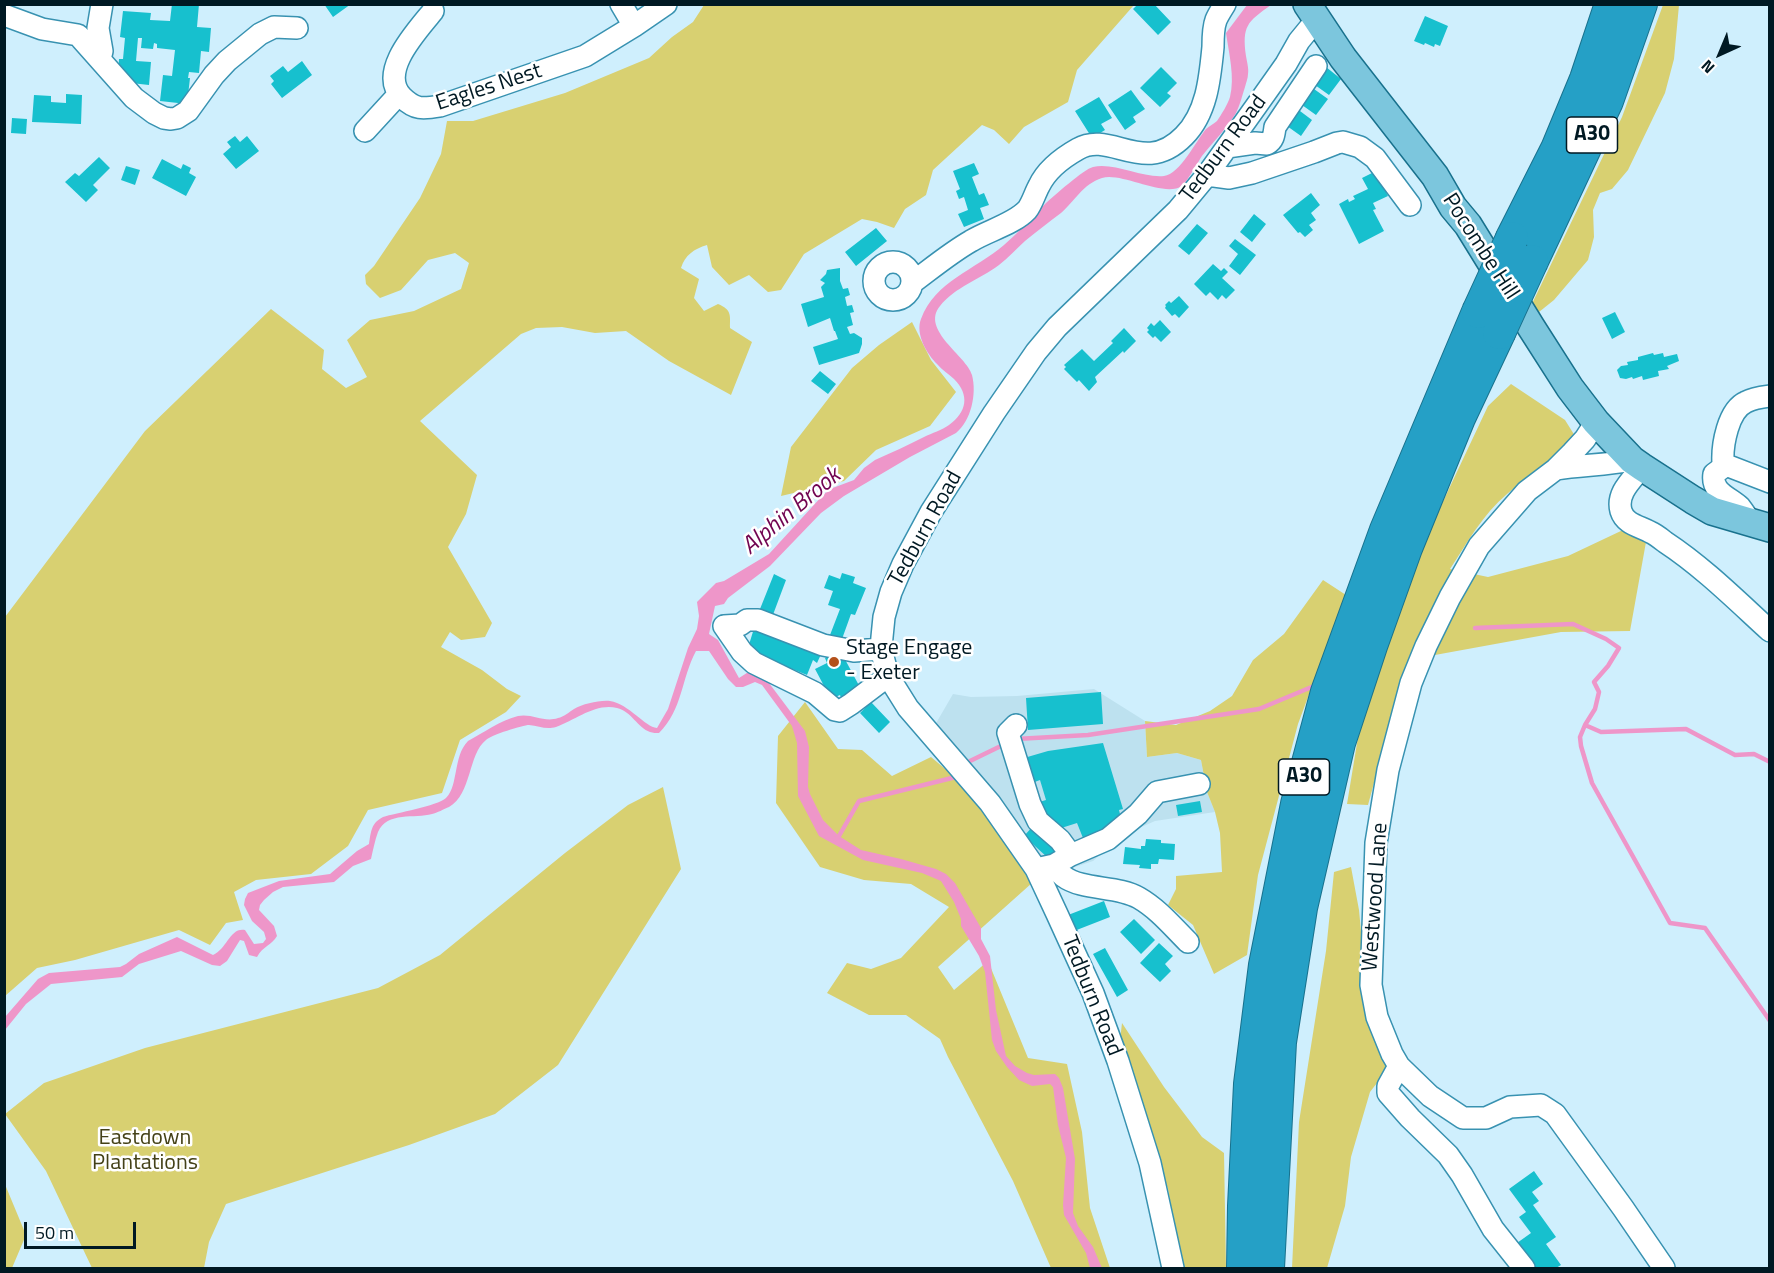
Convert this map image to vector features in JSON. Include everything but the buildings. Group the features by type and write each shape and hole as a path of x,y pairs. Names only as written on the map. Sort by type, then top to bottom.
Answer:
{"highway":[{"name":"A30","path":"1522,249 1557,149 1586,79 1611,4"},
{"name":"A30","path":"1243,1269 1250,1084 1265,964 1297,804 1327,692 1382,541 1426,432 1488,323 1522,249 1607,101 1641,4"},
{"name":"A30","path":"1268,1269 1280,1042 1301,908 1339,743 1406,548 1459,418 1488,323"}],"main road":[{"name":"Pocombe Hill","path":"1312,12 1343,57 1435,176 1570,388 1596,422 1645,469 1712,511 1761,526"}],"street":[{"path":"100,59 102,51 98,28 102,4"},
{"path":"621,4 634,26"},
{"name":"Eagles Nest","path":"399,94 422,109 440,106 585,56 666,4"},
{"path":"912,283 941,260 1027,210 1049,169 1079,148 1095,144 1146,155 1157,153 1174,145 1185,136 1199,116 1205,98 1210,75 1215,21 1225,4"},
{"path":"365,131 399,94 394,78 398,61 402,52 433,11"},
{"name":"Tedburn Road","path":"1173,1269 1150,1163 1118,1061 1093,993 1054,863 990,803 908,708 888,676 881,649 891,592 903,564 931,512 994,413 1036,352 1057,327 1178,210 1207,175 1286,64 1312,12"},
{"path":"4,15 42,30 78,35 134,98 164,118 177,118 194,104 226,61 260,34 274,27 297,28"},
{"path":"1227,147 1271,142 1275,127 1316,66"},
{"path":"1207,175 1229,178 1252,173 1343,142 1360,147 1375,158 1410,206"},
{"path":"1770,396 1746,401 1736,408 1722,450 1726,465 1770,482"},
{"name":"Westwood Lane","path":"1596,422 1585,439 1556,469 1527,491 1479,546 1426,646 1411,683 1391,759 1376,843 1371,985 1377,1017 1399,1066 1430,1096 1463,1118 1486,1118 1510,1107 1541,1105 1555,1114 1664,1269"},
{"path":"1556,469 1609,465 1645,469"},
{"path":"1726,465 1714,474 1713,482 1717,489 1761,526"},
{"path":"1645,469 1621,495 1621,511 1625,518 1678,550 1770,631"},
{"path":"881,649 854,651 823,645 753,619 740,625 724,626 742,652 754,663 815,693 835,710 840,711 851,704 888,676"},
{"path":"1012,729 1014,754 1030,804 1038,821 1060,840 1054,863 1061,875 1072,881 1137,897 1157,911 1188,942"},
{"path":"1054,863 1108,839 1138,814 1157,792 1199,784"},
{"path":"1399,1066 1388,1086 1388,1093 1448,1155 1462,1174 1493,1229 1524,1269"}],"shaded area":[{"path":"1247,5 1271,5 1251,21 1246,31 1248,72 1240,104 1232,119 1202,156 1184,184 1174,189 1165,189 1120,178 1110,177 1095,181 999,265 946,299 935,315 936,324 940,333 972,375 974,390 972,407 966,422 956,433 844,496 821,513 770,566 728,598 724,604 715,606 709,634 718,640 739,678 750,671 763,675 805,731 809,747 808,787 823,820 839,836 861,850 936,869 946,874 955,883 981,928 981,939 990,956 996,1010 1006,1056 1015,1066 1027,1073 1055,1074 1063,1088 1075,1159 1073,1213 1078,1226 1093,1247 1102,1268 1090,1268 1086,1253 1064,1215 1066,1158 1058,1125 1053,1087 1050,1084 1032,1086 1019,1080 996,1051 992,1040 985,972 979,956 961,926 961,919 954,902 941,881 922,873 863,860 819,836 798,796 797,743 792,726 762,685 755,682 736,687 709,651 696,651 673,714 659,733 646,730 622,710 609,707 593,710 556,727 526,725 486,740 480,746 462,793 449,807 432,814 395,818 388,821 378,832 371,859 353,866 334,882 283,887 264,900 259,910 274,926 277,936 257,957 249,955 244,941 240,940 227,961 220,966 212,965 181,951 139,964 122,977 51,984 26,1004 5,1030 5,1017 38,979 49,973 120,967 139,954 177,937 213,955 240,930 245,930 254,944 263,943 266,939 264,932 252,921 244,905 248,893 279,881 330,874 369,844 372,828 379,819 434,804 446,798 452,789 465,744 505,720 523,715 553,719 562,717 586,704 610,701 624,706 647,724 657,728 668,709 688,648 697,629 699,616 697,602 716,583 724,581 769,554 830,489 854,480 875,460 949,425 960,415 964,403 963,391 954,379 933,360 921,337 921,319 927,306 946,285 993,254 1046,203 1089,169 1101,166 1155,176 1164,176 1176,170 1206,129 1217,121 1229,100 1232,73 1226,33"},
{"path":"1094,689 1145,721 1147,757 1177,753 1201,760 1207,792 1215,812 1155,821 1121,836 1093,861 1048,876 935,725 953,694 971,697 1017,696"}],"green space":[{"path":"704,5 1134,5 1077,70 1068,102 1024,127 1009,144 994,130 982,125 933,170 926,195 905,209 894,228 862,219 804,254 781,290 768,292 749,275 729,285 712,267 707,245 688,256 681,268 699,279 694,298 704,311 718,304 726,308 730,316 730,328 752,342 731,395 669,361 626,331 595,333 562,327 536,328 521,334 420,421 477,475 466,514 448,547 492,623 485,637 461,640 450,632 441,647 482,670 507,689 521,696 506,712 460,740 442,793 368,810 348,846 311,874 256,880 234,892 243,920 226,923 210,945 179,930 75,960 37,968 5,996 5,617 145,431 271,309 324,350 322,369 346,388 367,377 347,340 370,320 414,311 461,289 469,263 455,253 428,260 401,290 380,298 366,284 365,275 374,266 420,198 441,154 447,121 473,121 565,93 649,58 693,22"},
{"path":"1663,5 1679,5 1674,59 1665,93 1628,170 1612,189 1600,193 1593,210 1594,237 1588,260 1554,300 1534,316 1528,312 1622,117"},
{"path":"912,322 931,360 956,392 930,426 876,450 844,481 781,496 791,447 852,368 879,345"},
{"path":"1511,384 1565,420 1575,436 1552,460 1490,510 1450,569 1488,577 1568,556 1623,530 1646,542 1630,631 1561,632 1413,659 1394,709 1368,805 1347,804 1361,719 1396,613 1431,527 1488,406"},
{"path":"1323,580 1346,595 1298,724 1258,875 1247,955 1214,974 1193,925 1168,905 1176,889 1176,876 1222,872 1220,833 1207,792 1201,760 1177,753 1147,757 1145,721 1176,725 1210,711 1232,696 1253,660 1284,634"},
{"path":"805,702 838,749 862,750 892,776 931,757 976,795 1019,848 1032,883 938,967 954,990 988,961 1028,1058 1067,1064 1082,1132 1090,1208 1110,1268 1051,1268 1013,1181 940,1039 906,1015 869,1015 827,993 847,963 871,969 901,958 949,907 911,884 864,880 820,867 776,803 778,736"},
{"name":"Eastdown Plantations","path":"663,787 681,869 558,1065 495,1114 409,1145 226,1204 209,1242 204,1268 92,1268 46,1171 5,1114 44,1083 145,1048 378,988 440,955 628,805"},
{"path":"1351,867 1359,910 1367,995 1389,1052 1387,1070 1370,1092 1351,1157 1345,1206 1327,1268 1292,1268 1299,1122 1326,951 1334,872"},
{"path":"1122,1023 1164,1087 1202,1137 1224,1153 1226,1268 1182,1268 1168,1189 1119,1049"},
{"path":"4,1182 26,1235 12,1268 5,1268"}],"waterway":[{"path":"1475,628 1573,624 1606,639 1619,648 1608,666 1594,682 1599,692 1595,709 1585,725 1601,732 1686,729 1735,755 1754,754 1770,762"},
{"path":"1016,739 1088,735 1259,709 1314,686"},
{"path":"1585,725 1580,737 1581,746 1592,783 1670,923 1705,928 1770,1021"},
{"path":"970,761 1005,744"},
{"path":"835,839 859,801 956,777"}],"place":[{"name":"Stage Engage - Exeter","path":"834,662"}],"water label":[{"name":"Alphin Brook","path":"792,512"}]}
